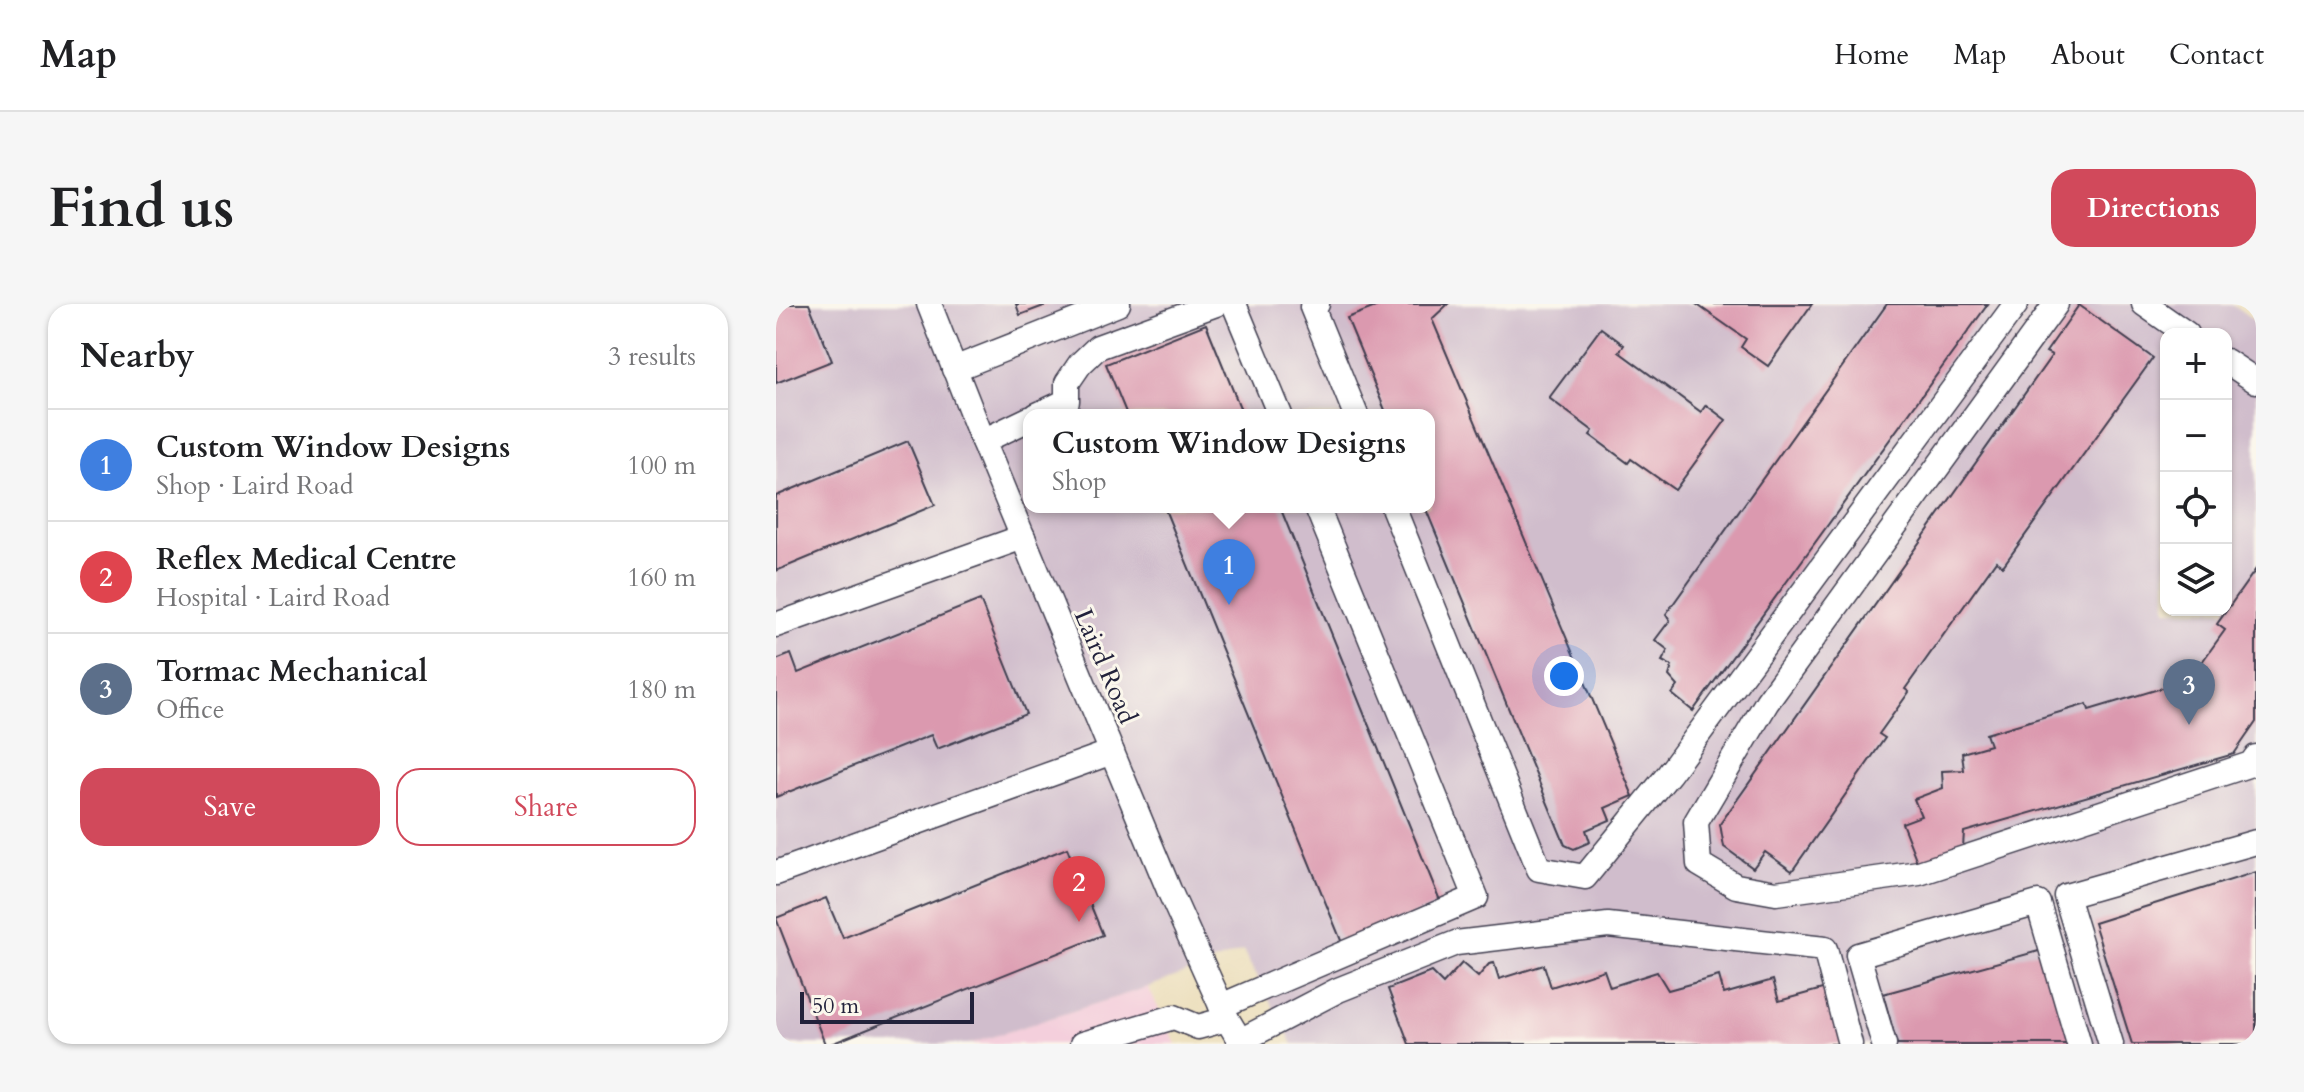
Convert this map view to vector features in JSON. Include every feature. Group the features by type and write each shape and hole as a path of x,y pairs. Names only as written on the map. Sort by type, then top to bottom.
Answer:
{"street":[{"name":"Laird Road","path":"929,304 1169,890 1224,1013 1241,1042"},
{"path":"954,369 1118,304"},
{"path":"1050,409 1067,401 1067,383 1080,364 1098,347 1216,304"},
{"path":"1234,304 1278,409"},
{"path":"1317,304 1312,307 1354,409"},
{"path":"1395,513 1539,869 1585,877 1669,774 2016,304"},
{"path":"2056,304 1767,702 1696,822 1699,864 1736,886 1776,893 1919,873 2251,764 2256,757"},
{"path":"2144,304 2178,328"},
{"path":"2232,365 2256,381"},
{"path":"983,441 1023,422"},
{"path":"1082,1044 1174,1017 1194,1036 1224,1013 1476,897 1319,513"},
{"path":"776,625 1023,537"},
{"path":"776,873 1112,752"},
{"path":"2111,1044 2066,896 2256,842"},
{"path":"1884,1044 1858,955 2038,903 2079,1044"},
{"path":"1241,1042 1338,990 1456,943 1608,925 1825,949 1850,1044"}],"shaded area":[{"path":"776,304 2232,304 2256,322 2256,1044 1293,1044 1243,951 1148,987 969,1044 776,1044"},
{"path":"1148,987 1176,1044 969,1044"}],"building":[{"path":"776,304 809,304 832,361 776,383"},
{"path":"1016,304 1049,304 1020,315"},
{"path":"1383,304 1448,304 1432,319 1633,796 1605,808 1610,820 1586,830 1590,842 1574,849 1565,845 1427,513 1435,513 1435,409 1385,409 1347,318"},
{"path":"1696,304 1812,304 1768,366 1741,347 1746,339"},
{"path":"1887,304 1988,304 1693,711 1672,694 1678,686 1669,676 1672,666 1662,661 1668,650 1655,640 1670,620 1666,614"},
{"path":"2079,305 2153,358 2003,566 1996,561 1905,689 1909,692 1879,734 1885,738 1792,871 1765,852 1753,868 1724,847 1720,824 2052,355 2046,352"},
{"path":"1206,324 1241,409 1125,409 1106,364"},
{"path":"1601,328 1624,345 1619,352 1701,412 1706,405 1726,420 1675,490 1631,459 1628,463 1590,435 1593,431 1549,398"},
{"path":"908,441 935,505 776,571 776,496"},
{"path":"1166,513 1282,513 1441,903 1342,943"},
{"path":"2256,569 2256,722 2234,754 1964,832 1963,847 1918,864 1902,823 1921,816 1914,799 1943,788 1942,771 1964,770 1962,753 1990,745 1986,734 2087,704 2089,710 2189,680 2225,630 2217,624 2223,616 2232,616 2232,603"},
{"path":"980,600 1026,714 937,749 931,735 776,797 776,660 791,654 798,673"},
{"path":"1067,848 1103,935 825,1044 776,918 826,898 843,938"},
{"path":"2256,872 2256,1044 2132,1044 2094,923"},
{"path":"2046,949 2073,1044 1897,1044 1883,994"},
{"path":"1462,963 1478,977 1489,964 1494,963 1499,979 1544,965 1551,987 1604,970 1610,987 1657,972 1668,990 1719,976 1724,994 1773,980 1779,1001 1826,988 1842,1044 1409,1044 1388,989 1431,972 1443,984"}],"place":[{"name":"Custom Window Designs","path":"1229,605"},
{"name":"Tormac Mechanical","path":"2189,725"},
{"name":"Reflex Medical Centre","path":"1079,922"}]}
